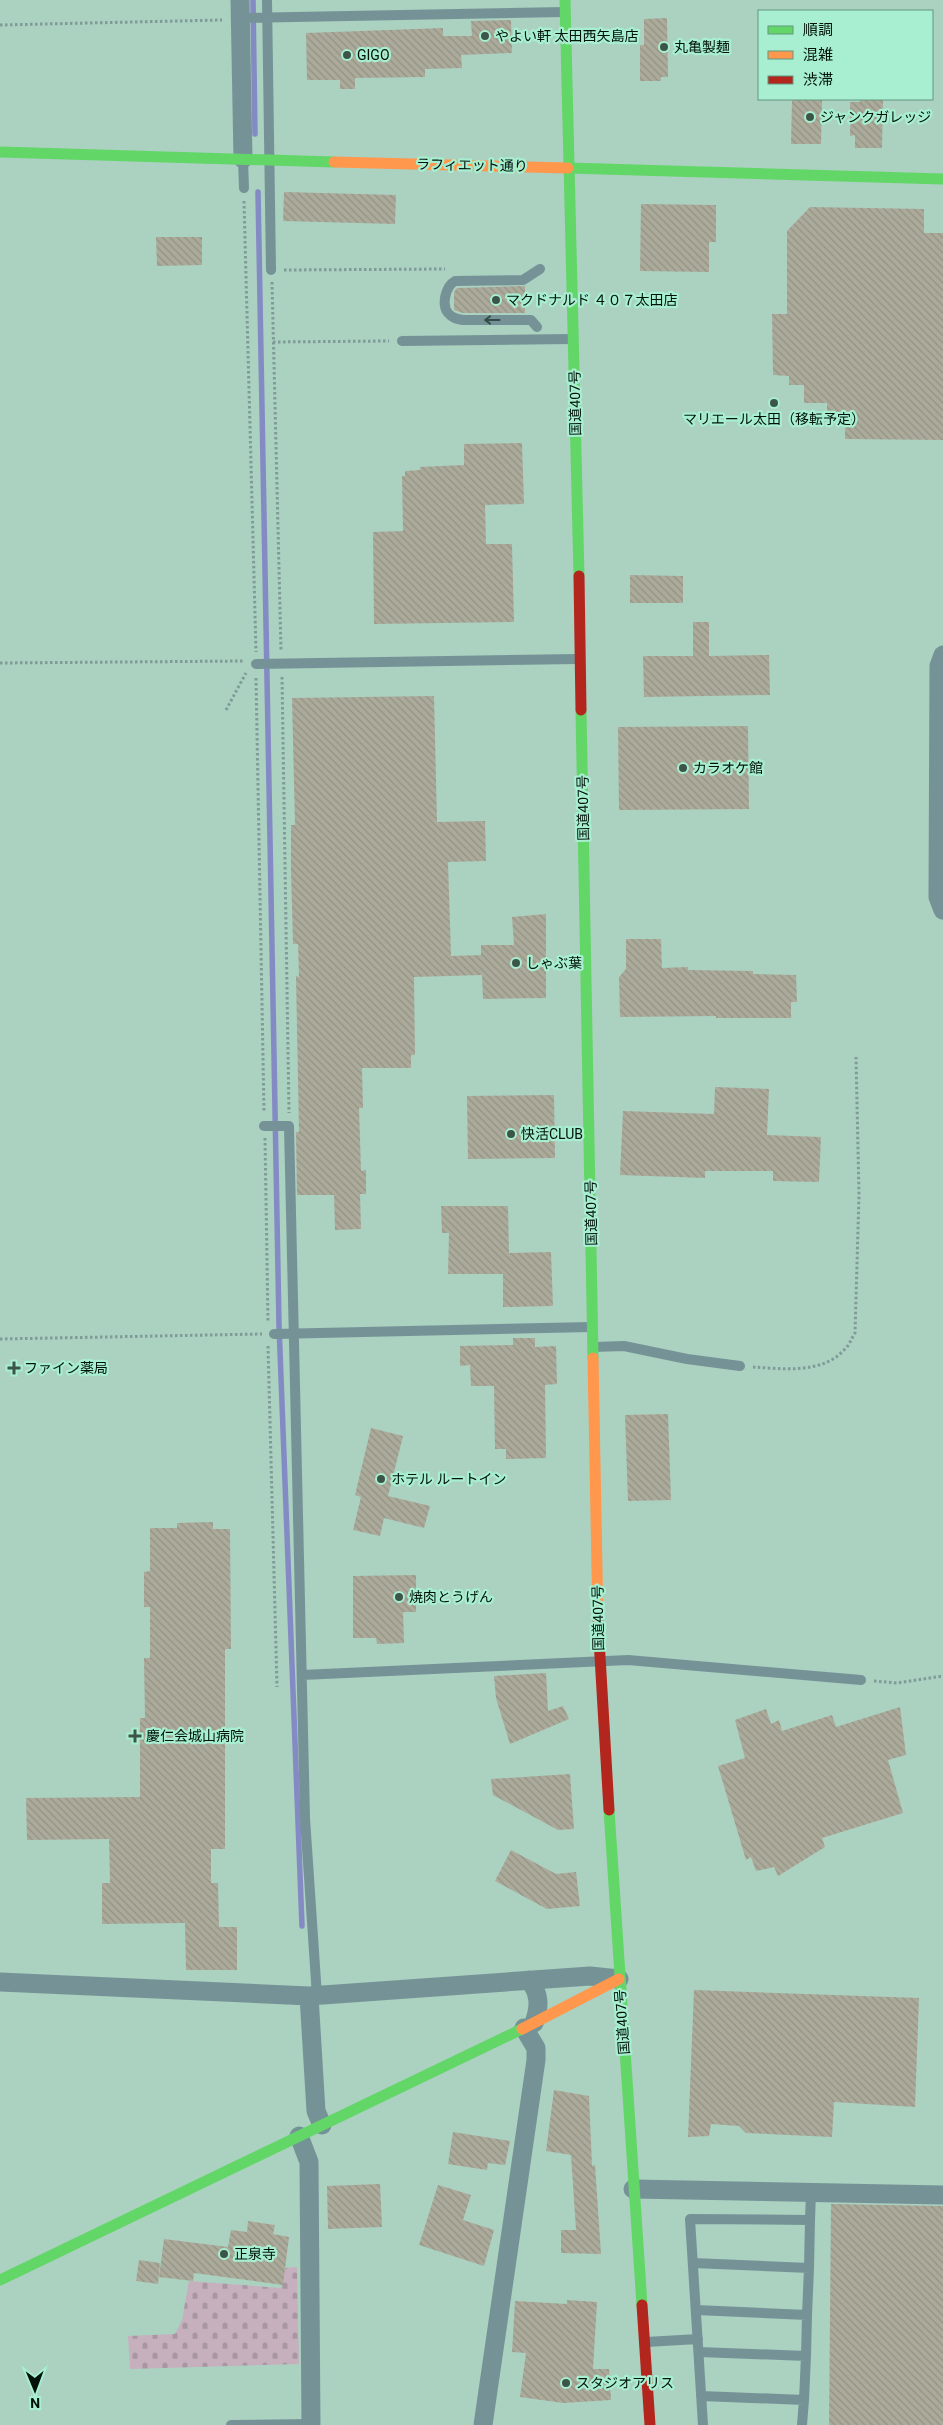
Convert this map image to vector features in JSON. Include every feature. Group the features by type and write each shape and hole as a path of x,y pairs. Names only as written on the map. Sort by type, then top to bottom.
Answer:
{"main road":[{"name":"国道407号","path":"565,6 574,339 599,1662 650,2425"},
{"name":"ラフィエット通り","path":"0,152 943,179"},
{"path":"0,2280 529,2025 619,1979"}],"street":[{"path":"238,14 244,159"},
{"path":"943,655 939,666 938,897 943,910"},
{"path":"0,1982 313,1996 590,1976 619,1979"},
{"path":"484,2425 536,2060 536,2048 529,2025 539,2010 539,2000 538,1992 529,1980"},
{"path":"313,1996 316,2111 322,2125"},
{"path":"299,2136 309,2162 311,2424"},
{"path":"633,2189 943,2194"}],"lane":[{"path":"267,0 264,17 270,159 271,270"},
{"path":"238,14 264,17 565,6"},
{"path":"244,159 244,188"},
{"path":"537,327 530,320 463,320 454,318 448,313 446,305 450,284 455,281 523,280 540,269"},
{"path":"402,341 574,339"},
{"path":"258,664 579,658"},
{"path":"267,1126 287,1126 291,1334 313,1996"},
{"path":"271,1334 594,1327"},
{"path":"593,1347 624,1346 687,1359 740,1366"},
{"path":"302,1674 628,1660 861,1680"},
{"path":"802,2425 811,2192"},
{"path":"703,2425 690,2219 810,2220"},
{"path":"693,2263 809,2268"},
{"path":"696,2310 807,2315"},
{"path":"644,2342 698,2339"},
{"path":"698,2352 806,2356"},
{"path":"701,2396 804,2400"},
{"path":"230,2425 311,2424"}],"path":[{"path":"0,25 238,14"},
{"path":"244,188 258,664 277,1687"},
{"path":"287,1126 271,270 445,269"},
{"path":"273,342 402,341"},
{"path":"0,663 250,660 258,664"},
{"path":"226,710 249,668 258,664"},
{"path":"740,1366 778,1368 819,1366 845,1350 854,1333 859,1195 856,1057"},
{"path":"0,1340 271,1334"},
{"path":"861,1680 897,1683 943,1676"}],"green space":[{"path":"297,2267 299,2364 130,2369 128,2336 175,2334 182,2320 189,2281 281,2288 285,2268"}],"building":[{"path":"667,18 668,77 661,77 661,81 640,81 640,45 644,45 644,19"},
{"path":"511,20 512,53 461,55 462,68 425,69 425,77 355,78 355,89 340,89 340,80 307,80 306,33 443,28 443,36 472,36 471,21"},
{"path":"792,100 822,100 821,144 791,144"},
{"path":"860,100 883,100 882,148 855,148 855,135 850,136 850,102 860,102"},
{"path":"284,192 396,195 395,224 283,221"},
{"path":"641,204 716,205 716,242 709,242 709,272 640,271"},
{"path":"810,207 924,209 924,233 943,233 943,440 845,439 845,422 827,422 827,403 804,403 804,385 789,385 789,376 773,375 772,314 787,314 787,231"},
{"path":"156,237 202,237 202,265 157,266"},
{"path":"525,286 525,313 463,313 454,310 454,292 457,288"},
{"path":"522,443 524,504 485,505 486,544 512,544 514,622 374,624 373,532 403,531 402,476 405,476 405,471 420,470 420,467 464,465 464,444"},
{"path":"630,575 683,576 683,603 630,603"},
{"path":"693,622 709,622 709,656 769,655 770,695 644,697 643,656 693,656"},
{"path":"434,696 437,822 485,821 486,861 448,862 451,956 481,955 481,945 514,945 512,917 546,914 546,998 483,999 482,975 414,977 415,1055 411,1055 411,1068 362,1068 363,1108 359,1108 361,1171 366,1170 366,1194 360,1194 361,1229 335,1230 334,1195 297,1195 296,1132 299,1132 296,976 299,977 298,944 293,944 291,869 291,825 295,825 292,698"},
{"name":"カラオケ館","path":"748,726 749,809 619,810 618,727"},
{"path":"626,939 661,939 662,968 688,967 688,970 753,971 753,974 796,975 797,1002 791,1002 791,1018 716,1018 716,1016 620,1017 619,977 626,969"},
{"path":"715,1087 769,1089 767,1135 821,1137 819,1182 773,1181 773,1171 705,1171 705,1178 620,1175 623,1111 714,1114"},
{"name":"快活CLUB","path":"554,1095 555,1158 468,1159 467,1096"},
{"path":"441,1206 508,1206 509,1253 551,1252 553,1306 503,1307 503,1274 448,1274 449,1233 442,1233"},
{"path":"513,1338 535,1338 535,1347 556,1346 557,1384 545,1385 546,1458 506,1459 506,1449 495,1449 494,1386 471,1386 470,1365 460,1366 460,1346 513,1345"},
{"path":"668,1414 671,1500 628,1501 625,1415"},
{"path":"371,1428 403,1436 388,1496 430,1506 424,1528 384,1518 380,1536 353,1530 361,1497 355,1495"},
{"path":"213,1522 213,1529 230,1529 231,1649 225,1649 225,1849 211,1849 211,1883 218,1883 219,1927 237,1927 237,1970 186,1970 185,1923 102,1924 102,1883 110,1883 109,1839 27,1840 26,1798 140,1797 140,1718 145,1718 144,1658 150,1658 150,1607 144,1607 144,1572 150,1571 150,1528 177,1528 177,1523"},
{"path":"416,1575 416,1612 403,1612 404,1643 377,1644 376,1638 353,1638 353,1576"},
{"path":"546,1673 548,1711 563,1706 569,1719 510,1744 496,1698 494,1676"},
{"path":"900,1707 906,1755 888,1760 903,1813 822,1838 825,1847 778,1876 774,1867 756,1871 751,1857 746,1860 718,1766 745,1758 735,1720 766,1709 771,1724 779,1720 782,1731 832,1715 836,1727"},
{"path":"570,1774 574,1829 558,1830 493,1795 491,1779"},
{"path":"511,1850 556,1874 576,1872 580,1906 547,1909 495,1881"},
{"path":"694,1990 919,1998 915,2107 834,2102 832,2137 746,2133 739,2126 711,2124 709,2136 688,2137"},
{"path":"554,2090 589,2096 592,2166 595,2165 601,2254 561,2253 561,2230 576,2230 571,2155 546,2151"},
{"path":"453,2132 510,2141 505,2165 488,2163 487,2170 448,2164"},
{"path":"380,2184 382,2227 328,2229 327,2186"},
{"path":"438,2185 471,2195 463,2220 494,2230 484,2266 419,2245"},
{"path":"831,2204 943,2206 943,2425 829,2425"},
{"name":"正泉寺","path":"248,2221 275,2225 273,2234 289,2237 283,2285 194,2273 193,2281 159,2277 164,2239 228,2247 231,2230 247,2232"},
{"path":"139,2260 160,2263 158,2284 136,2281"},
{"path":"567,2300 597,2302 593,2369 609,2369 611,2400 563,2403 520,2397 526,2353 512,2352 515,2301 567,2304"}],"waterway":[{"path":"253,0 255,134"},
{"path":"258,192 279,1325 302,1926"}],"traffic: fast":[{"path":"565,0 579,576"},
{"path":"0,152 334,162"},
{"path":"568,168 943,179"},
{"path":"581,710 593,1358"},
{"path":"609,1810 642,2305"},
{"path":"0,2280 522,2029"}],"traffic: slow":[{"path":"334,162 568,168"},
{"path":"593,1358 598,1622"},
{"path":"522,2029 619,1979"}],"traffic: jam":[{"path":"579,576 581,710"},
{"path":"598,1622 609,1810"},
{"path":"642,2305 650,2425"}],"place":[{"name":"やよい軒 太田西矢島店","path":"485,36"},
{"name":"丸亀製麺","path":"664,47"},
{"name":"GIGO","path":"347,55"},
{"name":"ジャンクガレッジ","path":"810,117"},
{"name":"マクドナルド ４０７太田店","path":"496,300"},
{"name":"マリエール太田（移転予定）","path":"774,403"},
{"name":"カラオケ館","path":"683,768"},
{"name":"しゃぶ葉","path":"516,963"},
{"name":"快活CLUB","path":"511,1134"},
{"name":"ファイン薬局","path":"14,1368"},
{"name":"ホテル ルートイン","path":"381,1479"},
{"name":"焼肉とうげん","path":"399,1597"},
{"name":"慶仁会城山病院","path":"135,1736"},
{"name":"正泉寺","path":"224,2254"},
{"name":"スタジオアリス","path":"566,2383"}]}
